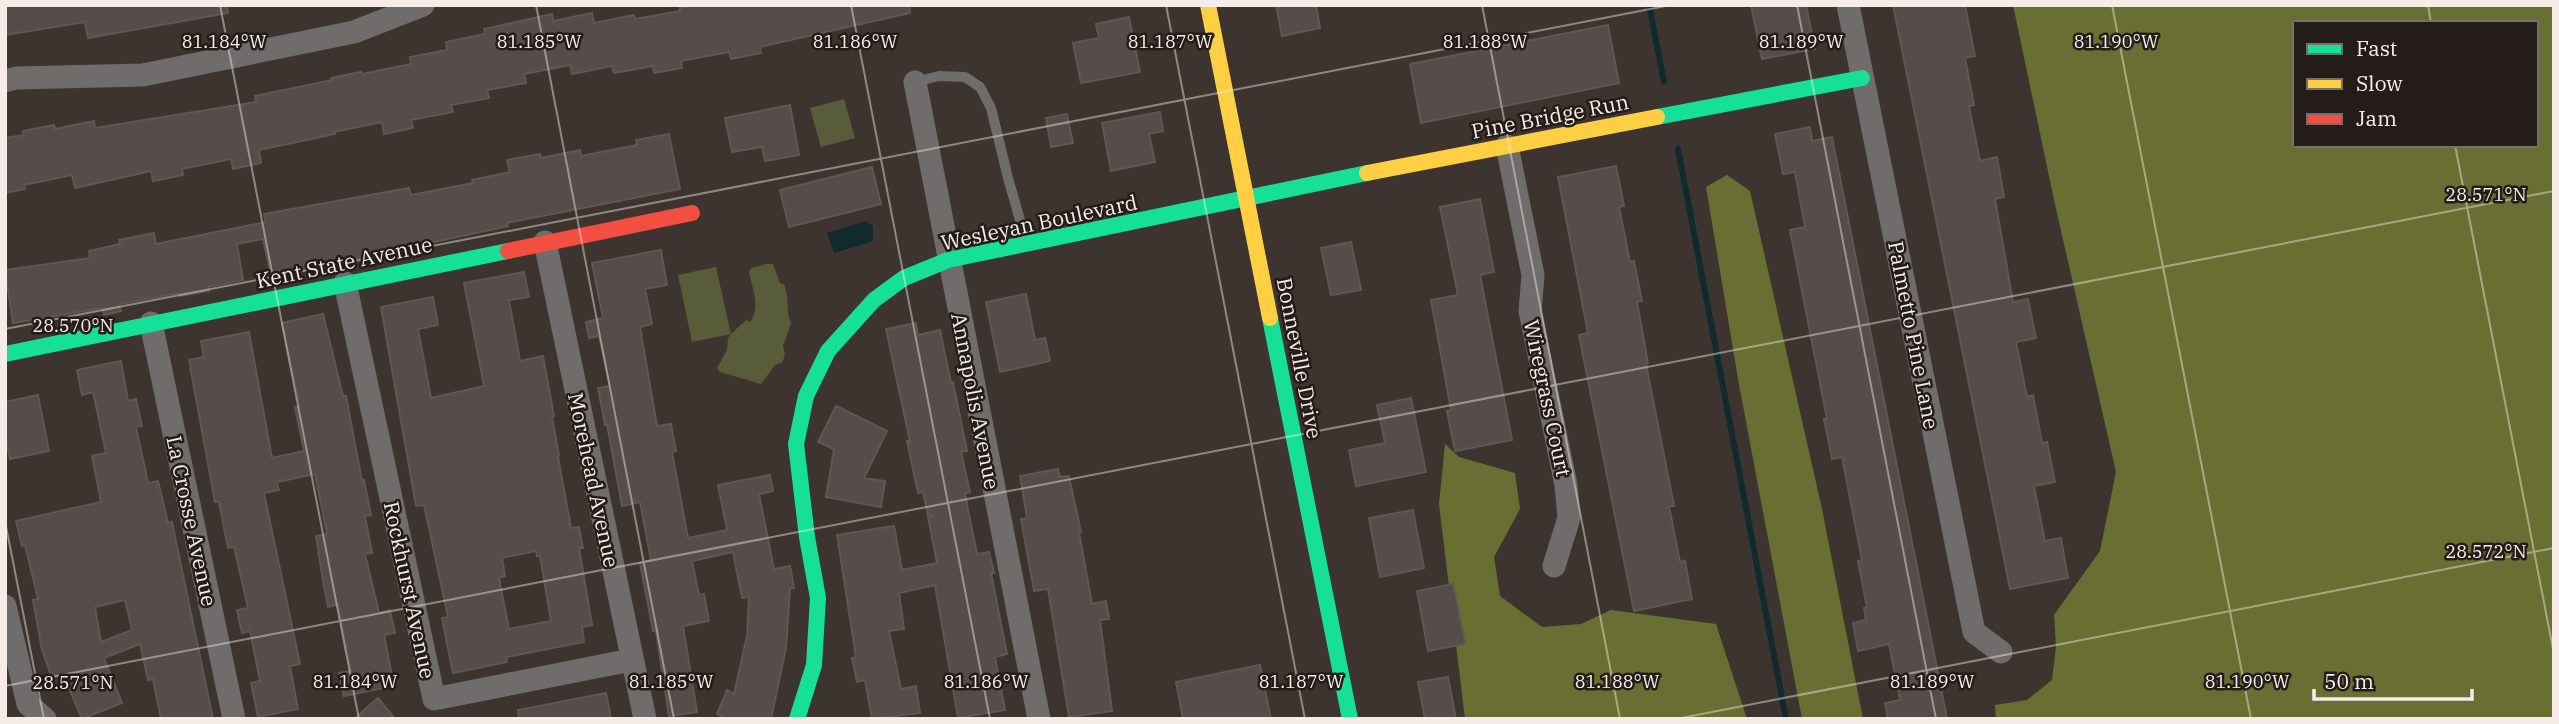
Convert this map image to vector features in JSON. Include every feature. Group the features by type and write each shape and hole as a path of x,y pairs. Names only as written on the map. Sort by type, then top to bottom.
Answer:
{"street":[{"path":"5,81 16,78 144,75 354,32 423,5"},
{"name":"Bonneville Drive","path":"1208,5 1350,719"},
{"name":"Palmetto Pine Lane","path":"1848,5 1974,632 2001,652"},
{"name":"Pine Bridge Run","path":"1247,200 1507,145 1862,78"},
{"name":"Annapolis Avenue","path":"915,82 1039,719"},
{"name":"Wiregrass Court","path":"1507,145 1533,275 1530,311 1566,485 1569,518 1554,566"},
{"name":"Wesleyan Boulevard","path":"797,719 814,665 818,598 807,537 796,444 806,396 828,351 874,300 904,278 948,260 1247,200"},
{"name":"Kent State Avenue","path":"5,354 692,214"},
{"name":"Morehead Avenue","path":"545,242 645,719"},
{"name":"Rockhurst Avenue","path":"345,284 434,699 631,660"},
{"name":"La Crosse Avenue","path":"151,323 234,719"},
{"path":"5,606 28,705 45,719"}],"lane":[{"path":"915,82 939,76 965,77 980,87 991,108 1027,244"}],"green space":[{"path":"2013,5 2554,5 2554,719 1996,719 1995,705 2027,700 2052,680 2056,647 2054,615 2100,551 2116,472"},
{"path":"844,99 855,138 821,147 810,108"},
{"path":"1727,175 1750,191 1822,509 1863,719 1802,719 1738,379 1706,187"},
{"path":"773,264 780,283 784,284 786,289 791,323 783,346 785,355 782,363 775,365 761,384 720,372 717,368 727,350 731,334 746,320 750,322 755,310 749,272 751,268"},
{"path":"716,267 731,334 692,342 678,275"},
{"path":"1445,444 1459,457 1515,473 1520,509 1494,557 1500,596 1542,627 1581,624 1611,610 1716,624 1747,719 1465,719 1439,504"}],"water":[{"path":"866,221 873,226 873,241 834,253 827,233"}],"building":[{"path":"5,5 227,5 228,13 88,38 85,22 5,35"},
{"path":"909,5 910,13 760,47 761,53 731,59 729,52 681,61 682,68 654,73 653,66 614,73 612,66 572,74 570,65 524,74 526,83 487,90 489,98 451,105 453,112 411,120 413,128 384,134 382,122 334,132 335,134 259,150 261,163 233,169 231,159 182,169 183,175 153,181 151,171 75,188 72,175 24,185 25,189 5,193 5,138 24,135 23,131 54,125 55,129 94,121 95,128 256,102 255,96 332,80 331,78 411,64 410,57 447,50 446,42 485,34 484,29 552,14 553,21 592,13 594,23 634,15 635,19 680,11 680,7"},
{"path":"1276,5 1316,5 1320,28 1282,36"},
{"path":"1751,5 1806,5 1815,49 1762,59"},
{"path":"1893,5 1965,5 1975,56 1965,58 1974,105 1969,106 1980,161 1997,157 2004,197 1995,199 2013,302 2028,299 2036,338 2016,342 2027,397 2033,395 2042,443 2047,442 2055,482 2034,486 2045,541 2061,538 2068,578 2010,589"},
{"path":"1129,17 1140,72 1081,83 1073,43 1099,38 1096,24"},
{"path":"1608,25 1619,83 1421,123 1410,64"},
{"path":"790,105 799,155 765,161 762,147 732,152 725,118"},
{"path":"1160,112 1163,131 1149,134 1155,162 1111,171 1102,123"},
{"path":"1067,114 1073,143 1051,147 1046,118"},
{"path":"1810,127 1812,141 1832,137 1947,719 1888,719 1885,703 1900,700 1889,644 1858,651 1853,623 1866,620 1864,608 1867,607 1858,561 1862,560 1842,457 1832,459 1824,419 1827,419 1790,230 1805,227 1795,172 1783,174 1775,134"},
{"path":"669,134 680,189 507,223 508,226 277,276 271,275 263,239 237,244 243,280 208,287 209,291 180,296 180,293 119,304 121,311 104,315 102,308 13,323 5,270 90,258 89,251 120,244 119,240 154,233 156,244 266,222 264,214 409,188 411,195 473,183 472,180 510,172 507,160 540,154 541,158 580,150 581,156 637,145 636,140"},
{"path":"1616,166 1624,206 1619,207 1630,262 1634,261 1642,301 1637,302 1648,363 1646,364 1674,506 1669,506 1680,562 1685,561 1692,599 1634,611 1579,335 1588,333 1558,177"},
{"path":"872,167 881,204 789,227 780,190"},
{"path":"1480,199 1494,272 1480,275 1512,440 1455,451 1447,411 1451,410 1431,300 1458,295 1440,207"},
{"path":"1351,242 1361,290 1331,295 1321,248"},
{"path":"661,250 667,285 645,289 652,324 640,327 657,426 671,424 676,451 672,452 688,538 727,530 718,485 770,475 773,491 759,494 774,569 790,566 794,588 790,589 786,648 771,719 728,719 717,714 727,690 734,694 747,636 749,597 742,598 733,552 692,561 699,595 704,594 709,621 683,626 697,712 669,716 656,631 653,631 640,563 651,560 640,502 622,506 598,388 610,386 599,336 589,338 586,322 603,318 592,263"},
{"path":"524,272 529,297 509,300 520,361 543,356 571,528 579,527 583,548 579,548 592,625 582,627 584,642 506,657 507,662 453,673 442,618 448,617 424,505 416,506 381,307 433,297 438,325 418,329 431,398 484,386 464,283","holes":["536,551 537,556 540,556 551,621 509,629 499,578 505,576 502,558"]},
{"path":"1026,294 1035,340 1045,338 1050,361 1000,372 986,302"},
{"path":"323,314 343,396 346,396 371,515 365,516 372,553 365,554 379,613 390,610 395,633 384,635 394,686 344,696 339,673 351,671 338,604 328,607 323,581 316,536 327,534 315,474 277,482 279,490 264,493 300,664 290,666 298,709 258,717 251,683 260,681 250,631 242,633 237,610 248,608 234,547 228,548 219,502 215,502 189,360 204,357 201,341 249,332 272,458 304,451 295,407 300,406 282,323"},
{"path":"916,323 918,335 940,330 951,383 953,382 967,451 961,452 970,492 965,494 977,554 989,552 1007,654 995,657 1005,710 958,718 935,585 899,593 904,629 889,631 901,689 916,686 920,713 872,719 865,680 857,682 852,658 856,657 837,535 894,526 902,570 937,563 928,517 935,516 928,515 923,492 918,493 886,329"},
{"path":"121,361 128,401 136,399 142,426 136,427 148,483 158,481 168,523 172,522 213,719 161,719 153,679 148,680 140,644 104,658 122,703 82,719 63,674 52,678 42,650 33,600 38,599 25,545 22,546 16,521 101,502 92,456 106,453 93,392 82,395 77,370","holes":["125,600 132,630 101,642 95,607"]},
{"path":"38,395 49,451 10,459 5,435 5,402"},
{"path":"1411,398 1426,472 1356,486 1349,450 1385,443 1377,405"},
{"path":"836,406 887,431 864,478 885,481 881,507 826,497 834,449 818,442"},
{"path":"1058,469 1060,477 1069,476 1092,604 1106,601 1109,619 1100,620 1112,711 1069,717 1048,589 1034,591 1021,519 1027,518 1020,476"},
{"path":"1413,510 1424,568 1380,577 1369,518"},
{"path":"1453,584 1465,644 1428,651 1417,591"},
{"path":"1260,665 1271,719 1183,719 1176,682"},
{"path":"1448,677 1456,719 1425,719 1418,682"},
{"path":"606,693 611,719 519,719 518,710"},
{"path":"378,698 395,719 354,719"}],"waterway":[{"path":"1649,5 1664,82"},
{"path":"1678,149 1786,719"}],"traffic: fast":[{"path":"1657,117 1862,78"},
{"path":"797,719 814,665 818,598 807,537 796,444 806,396 828,351 874,300 904,278 948,260 1367,173"},
{"path":"5,354 508,251"},
{"path":"1270,318 1350,719"}],"traffic: slow":[{"path":"1208,5 1270,318"},
{"path":"1367,173 1657,117"}],"traffic: jam":[{"path":"508,251 692,213"}]}
